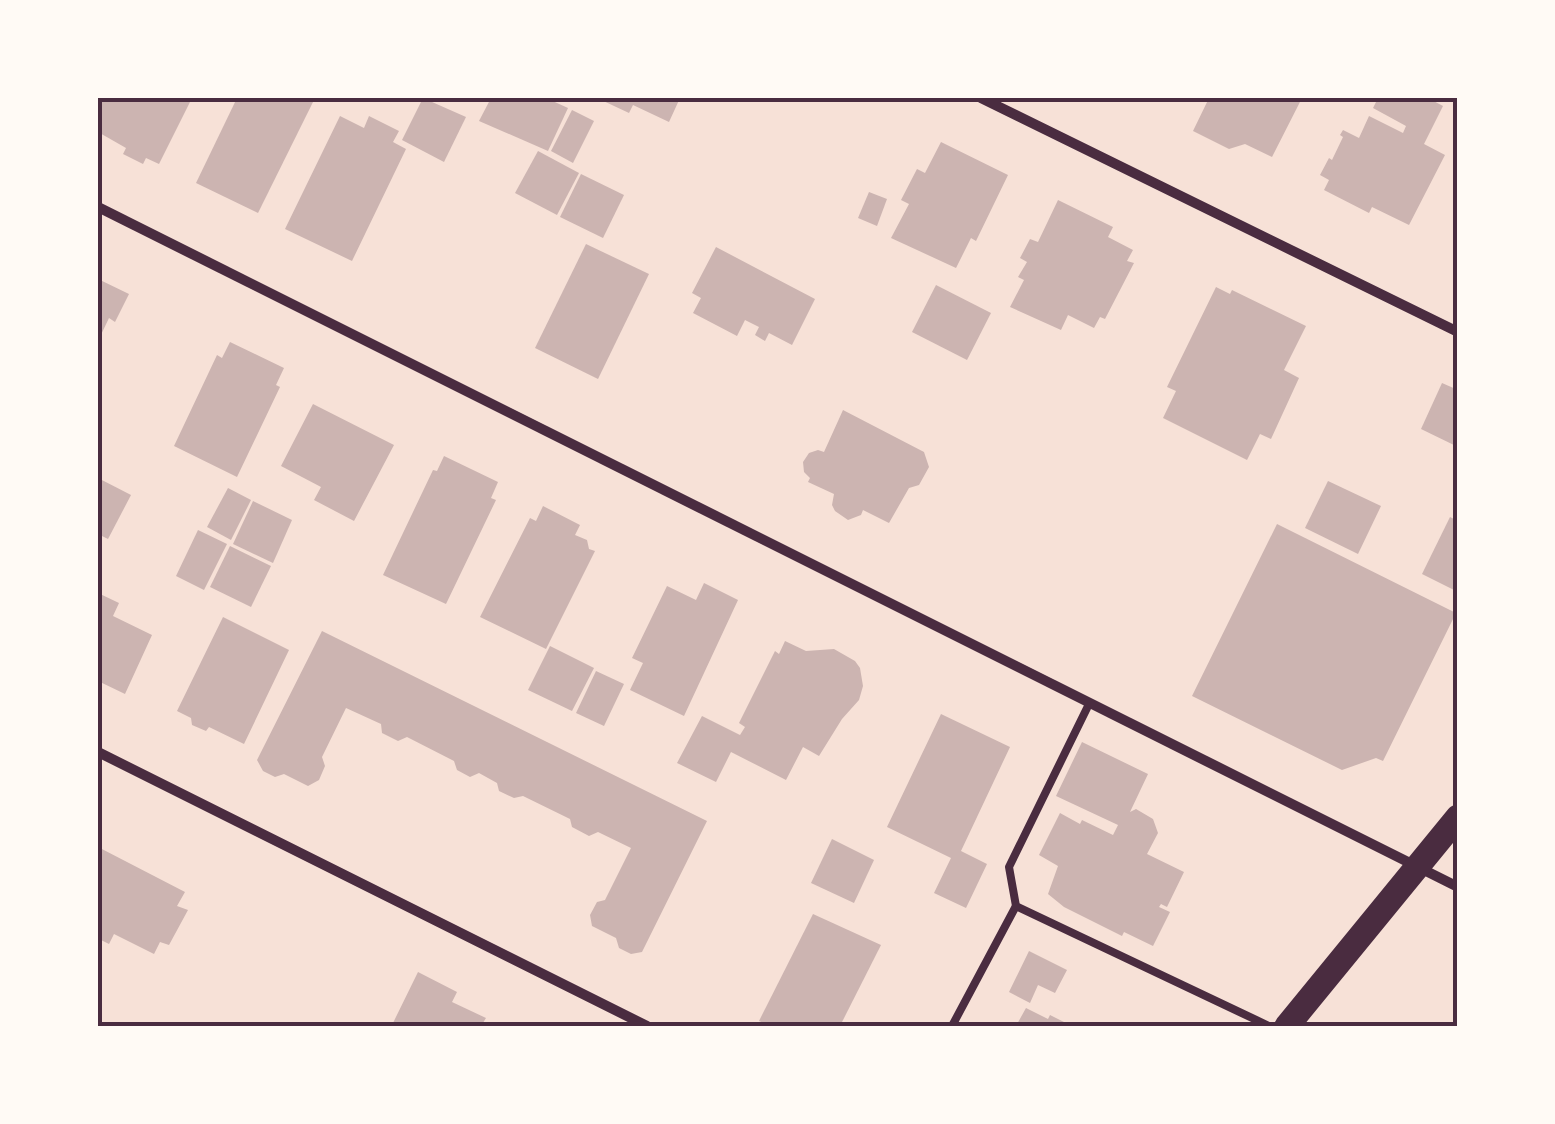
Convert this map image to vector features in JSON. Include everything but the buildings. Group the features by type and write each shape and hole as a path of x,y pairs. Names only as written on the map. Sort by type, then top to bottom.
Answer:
{"main road":[{"path":"1287,1026 1458,817"}],"street":[{"path":"980,98 1458,332"},
{"path":"98,207 1458,888"},
{"path":"98,752 647,1026"}],"lane":[{"path":"952,1026 1016,906 1009,867 1090,704"},
{"path":"1016,906 1269,1026"}]}
